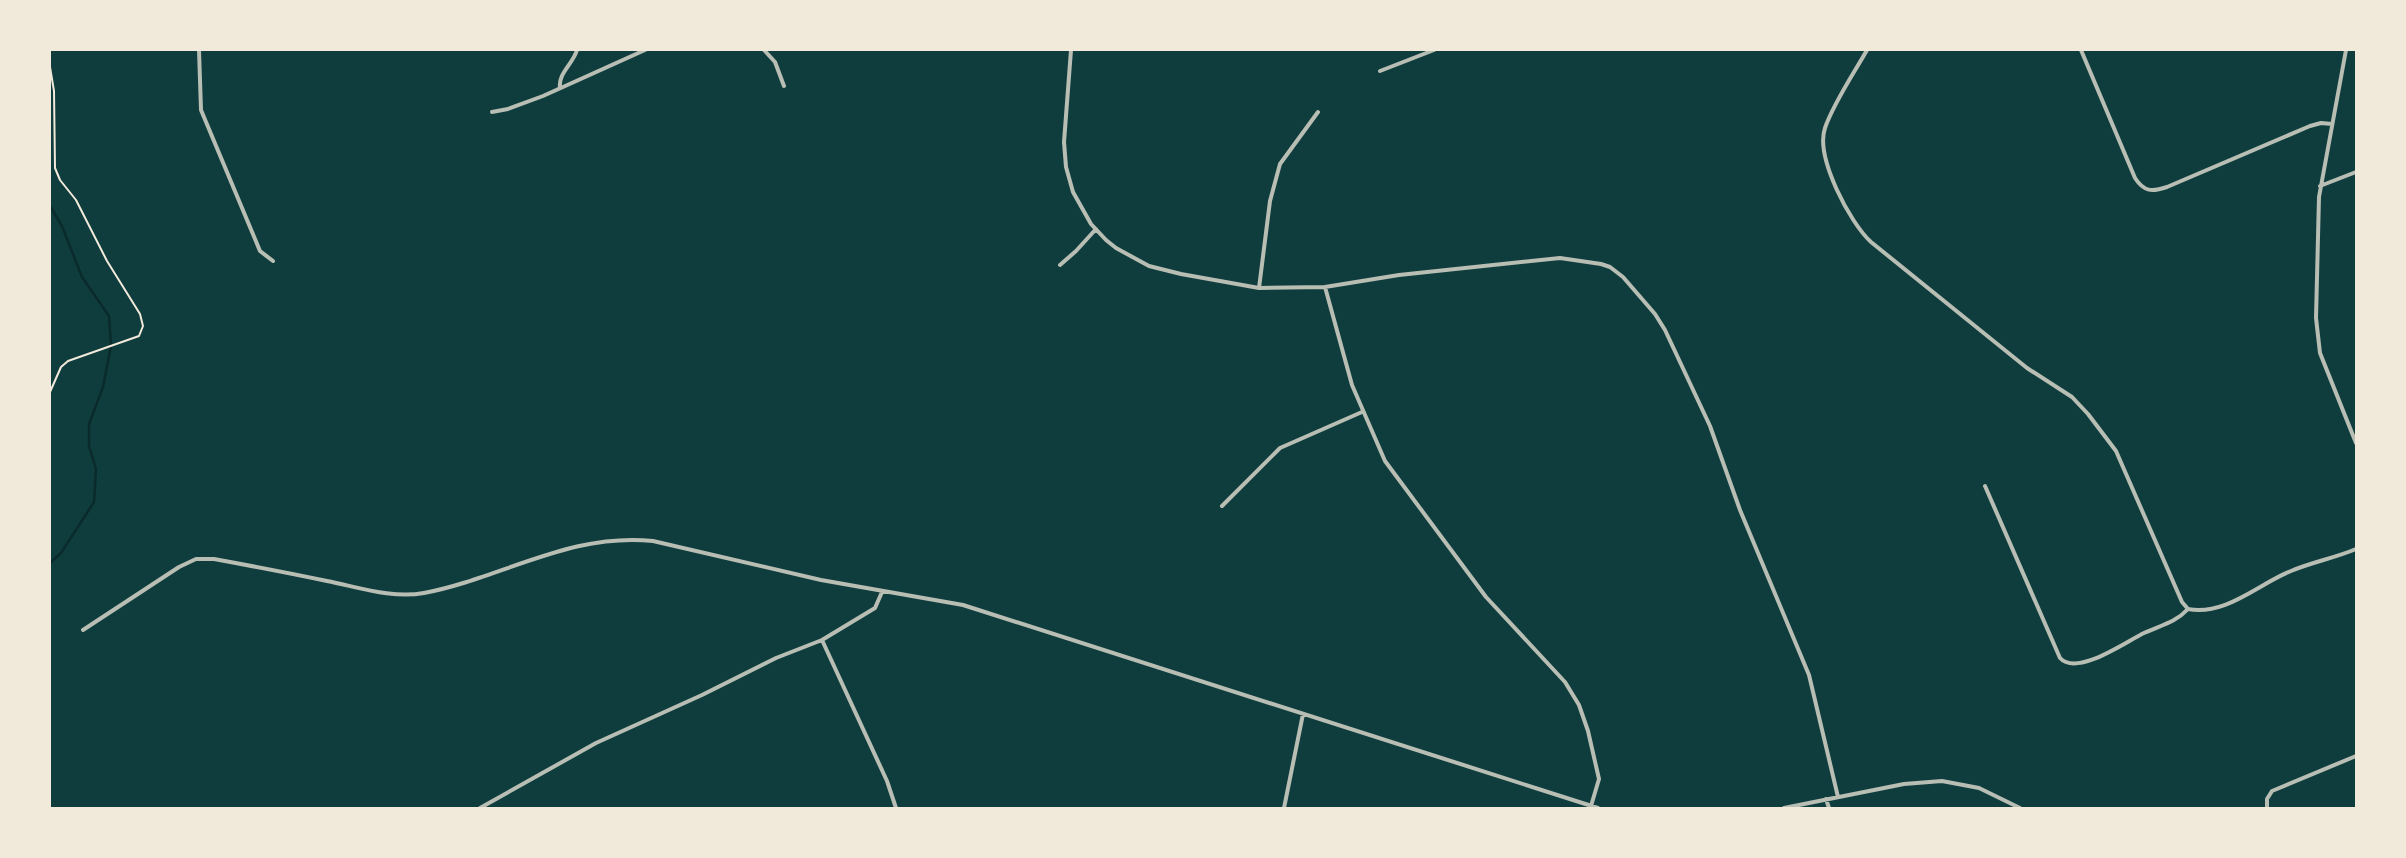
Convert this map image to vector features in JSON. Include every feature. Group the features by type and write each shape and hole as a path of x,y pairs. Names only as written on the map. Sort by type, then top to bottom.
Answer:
{"street":[{"path":"199,50 201,110 260,251 273,261"},
{"path":"560,88 560,76 573,60 577,50"},
{"path":"492,112 525,103 645,50"},
{"path":"764,50 775,62 784,86"},
{"path":"1071,50 1064,142 1066,167 1077,202 1096,229 1116,248 1149,266 1190,276 1260,288 1325,287 1399,275 1560,258 1601,264 1622,277 1654,314 1665,330 1710,426 1740,510 1809,675 1838,797"},
{"path":"1380,71 1434,50"},
{"path":"1867,50 1827,122 1823,143 1835,187 1855,224 1871,242 2021,363 2072,398 2088,414 2116,451 2177,593 2188,609"},
{"path":"2081,50 2135,178 2145,190 2152,191 2167,187 2310,126 2321,123 2332,124"},
{"path":"2346,50 2320,186 2316,279 2317,337 2327,374 2356,443"},
{"path":"1260,288 1270,200 1280,164 1318,112"},
{"path":"2320,186 2356,172"},
{"path":"1060,265 1076,252 1096,229"},
{"path":"1325,287 1348,370 1362,412 1385,461 1486,596 1565,682 1573,695 1584,719 1598,772 1598,784 1591,806"},
{"path":"1222,506 1280,448 1362,412"},
{"path":"1985,486 2064,662 2074,664 2106,655 2144,633 2174,622 2188,609 2201,610 2228,603 2289,571 2356,548"},
{"path":"83,630 188,562 205,558 378,592 406,594 424,593 575,546 634,539 653,541 882,592 963,605 1598,808"},
{"path":"480,808 596,743 702,695 776,658 822,640 875,608 882,592"},
{"path":"822,640 887,781 896,808"},
{"path":"1284,808 1303,714"},
{"path":"2267,808 2267,799 2272,791 2356,756"},
{"path":"1784,808 1904,784 1942,781 1979,788 2020,808"},
{"path":"1826,799 1829,808"}],"path":[{"path":"50,66 54,91 57,174 76,200 91,233 140,314 143,326 140,336 136,338 77,357 63,365 50,392"}],"waterway":[{"path":"50,206 62,226 82,277 109,316 111,346 103,387 89,424 89,446 96,469 94,502 61,553 50,563"}]}
